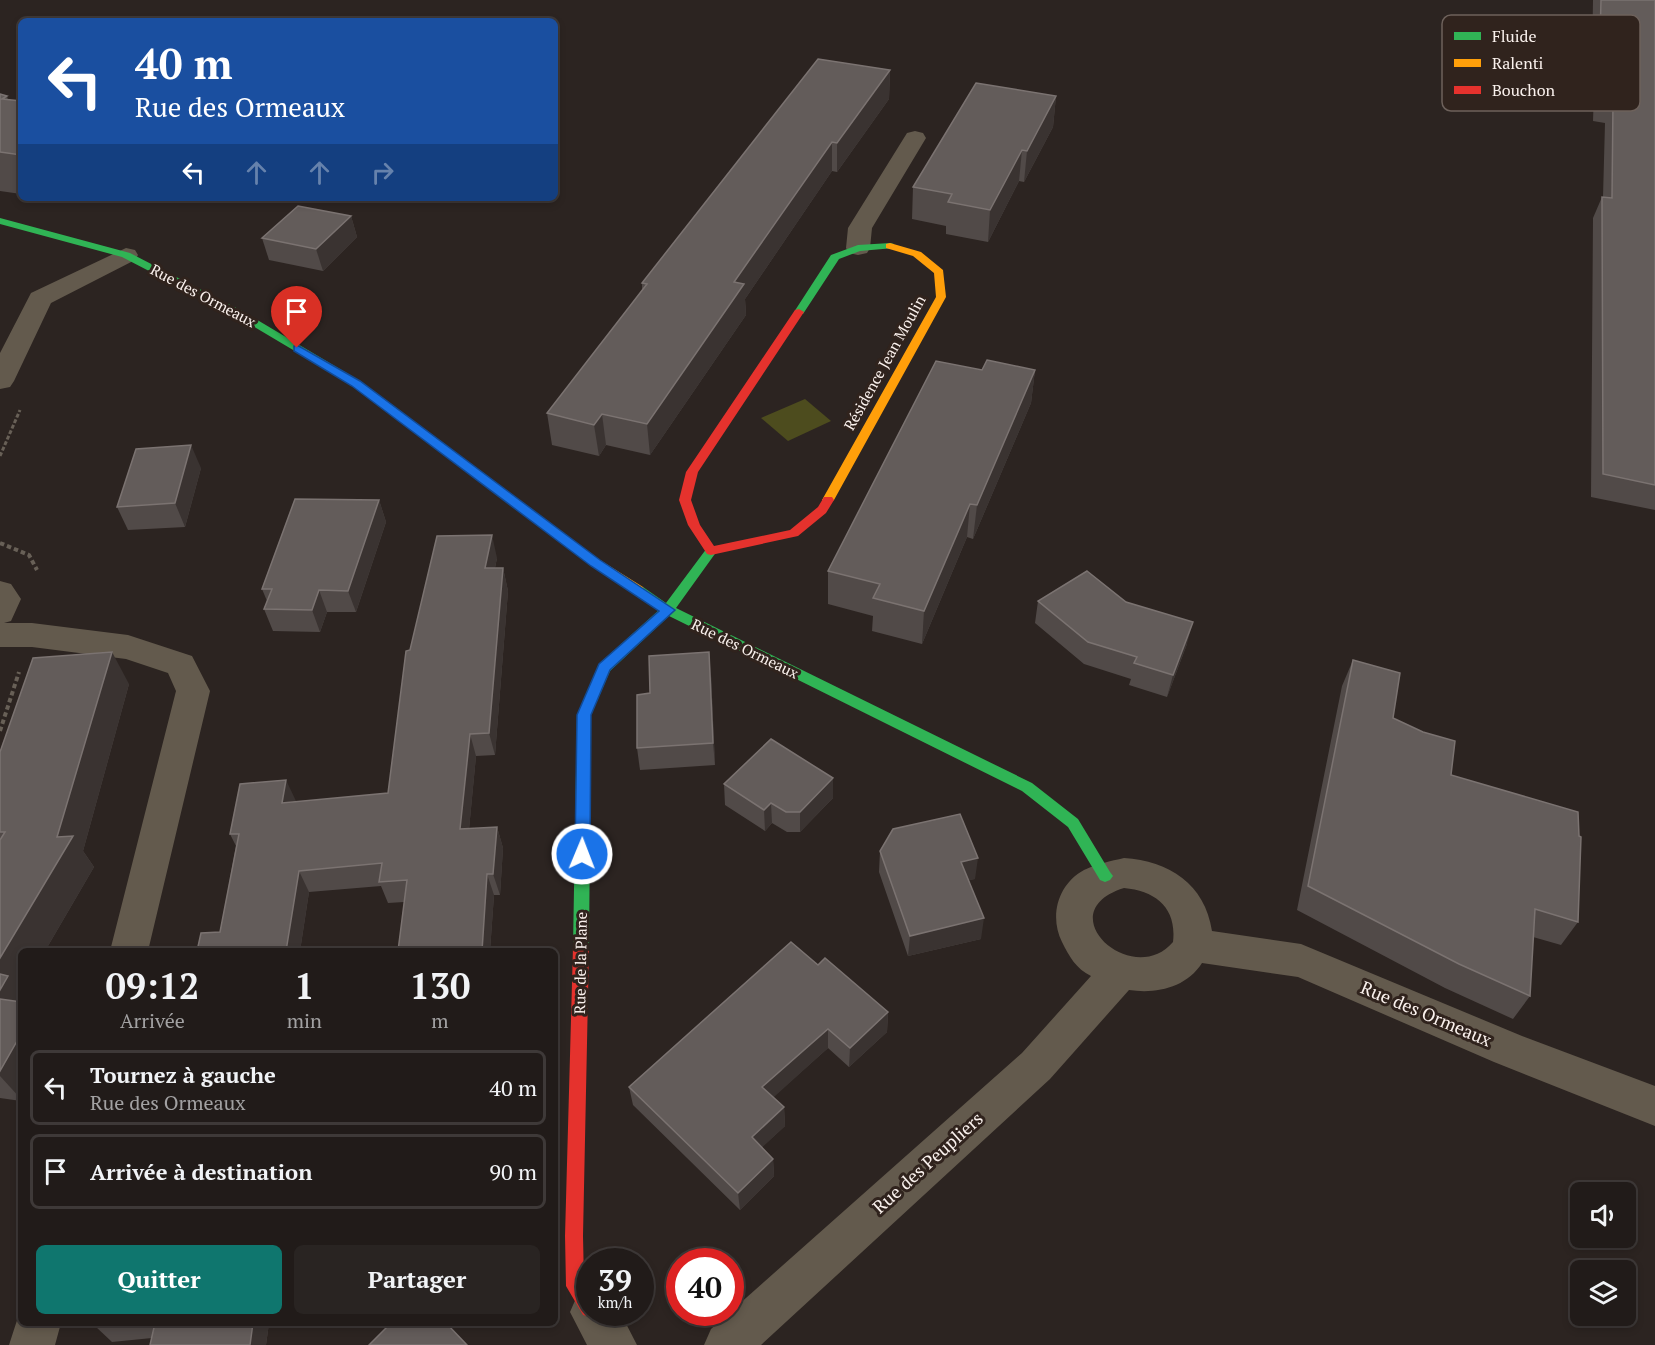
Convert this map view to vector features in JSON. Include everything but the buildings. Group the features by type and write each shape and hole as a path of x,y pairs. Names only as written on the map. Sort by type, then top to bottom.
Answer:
{"street":[{"path":"858,248 860,228 915,138"},
{"name":"Rue des Ormeaux","path":"0,221 126,255 238,313 356,383 596,563 668,610 1027,787 1073,823 1105,876"},
{"name":"Résidence Jean Moulin","path":"890,246 918,254 939,272 941,297 822,510 794,533 711,551 694,525 685,500 692,472 835,257 858,248 890,246"},
{"path":"0,381 40,298 126,255"},
{"name":"Rue de la Plane","path":"576,1287 574,1236 581,969 584,715 604,668 668,610 711,551"},
{"path":"0,592 5,599 0,613"},
{"path":"0,635 32,635 128,647 180,665 193,692 130,948"},
{"path":"1124,873 1144,875 1162,883 1178,895 1189,911 1194,928 1192,945 1186,956 1166,972 1150,975 1119,973 1099,963 1084,949 1075,932 1073,914 1077,897 1089,884 1105,876 1124,873"},
{"name":"Rue des Ormeaux","path":"1192,945 1301,961 1508,1049 1655,1106"},
{"name":"Rue des Peupliers","path":"727,1345 1036,1066 1119,973"},
{"path":"32,1345 37,1326"},
{"path":"601,1326 614,1345"}],"shaded area":[{"path":"805,399 831,421 788,441 761,418"}],"traffic: fast":[{"path":"0,221 126,255 238,313 356,383 374,397"},
{"path":"799,312 835,257 858,248 890,246"},
{"path":"581,947 584,715 604,668 668,610 711,551"},
{"path":"638,590 668,610 1027,787 1073,823 1105,876"}],"traffic: slow":[{"path":"828,500 941,297 939,272 917,254 890,246"},
{"path":"374,397 596,563 638,590"}],"traffic: jam":[{"path":"799,312 692,472 685,500 694,525 711,551 794,533 822,510 828,500"},
{"path":"576,1287 574,1236 581,947"}],"route":[{"path":"297,348 356,383 596,563 668,610 604,668 584,715 582,854"}]}
